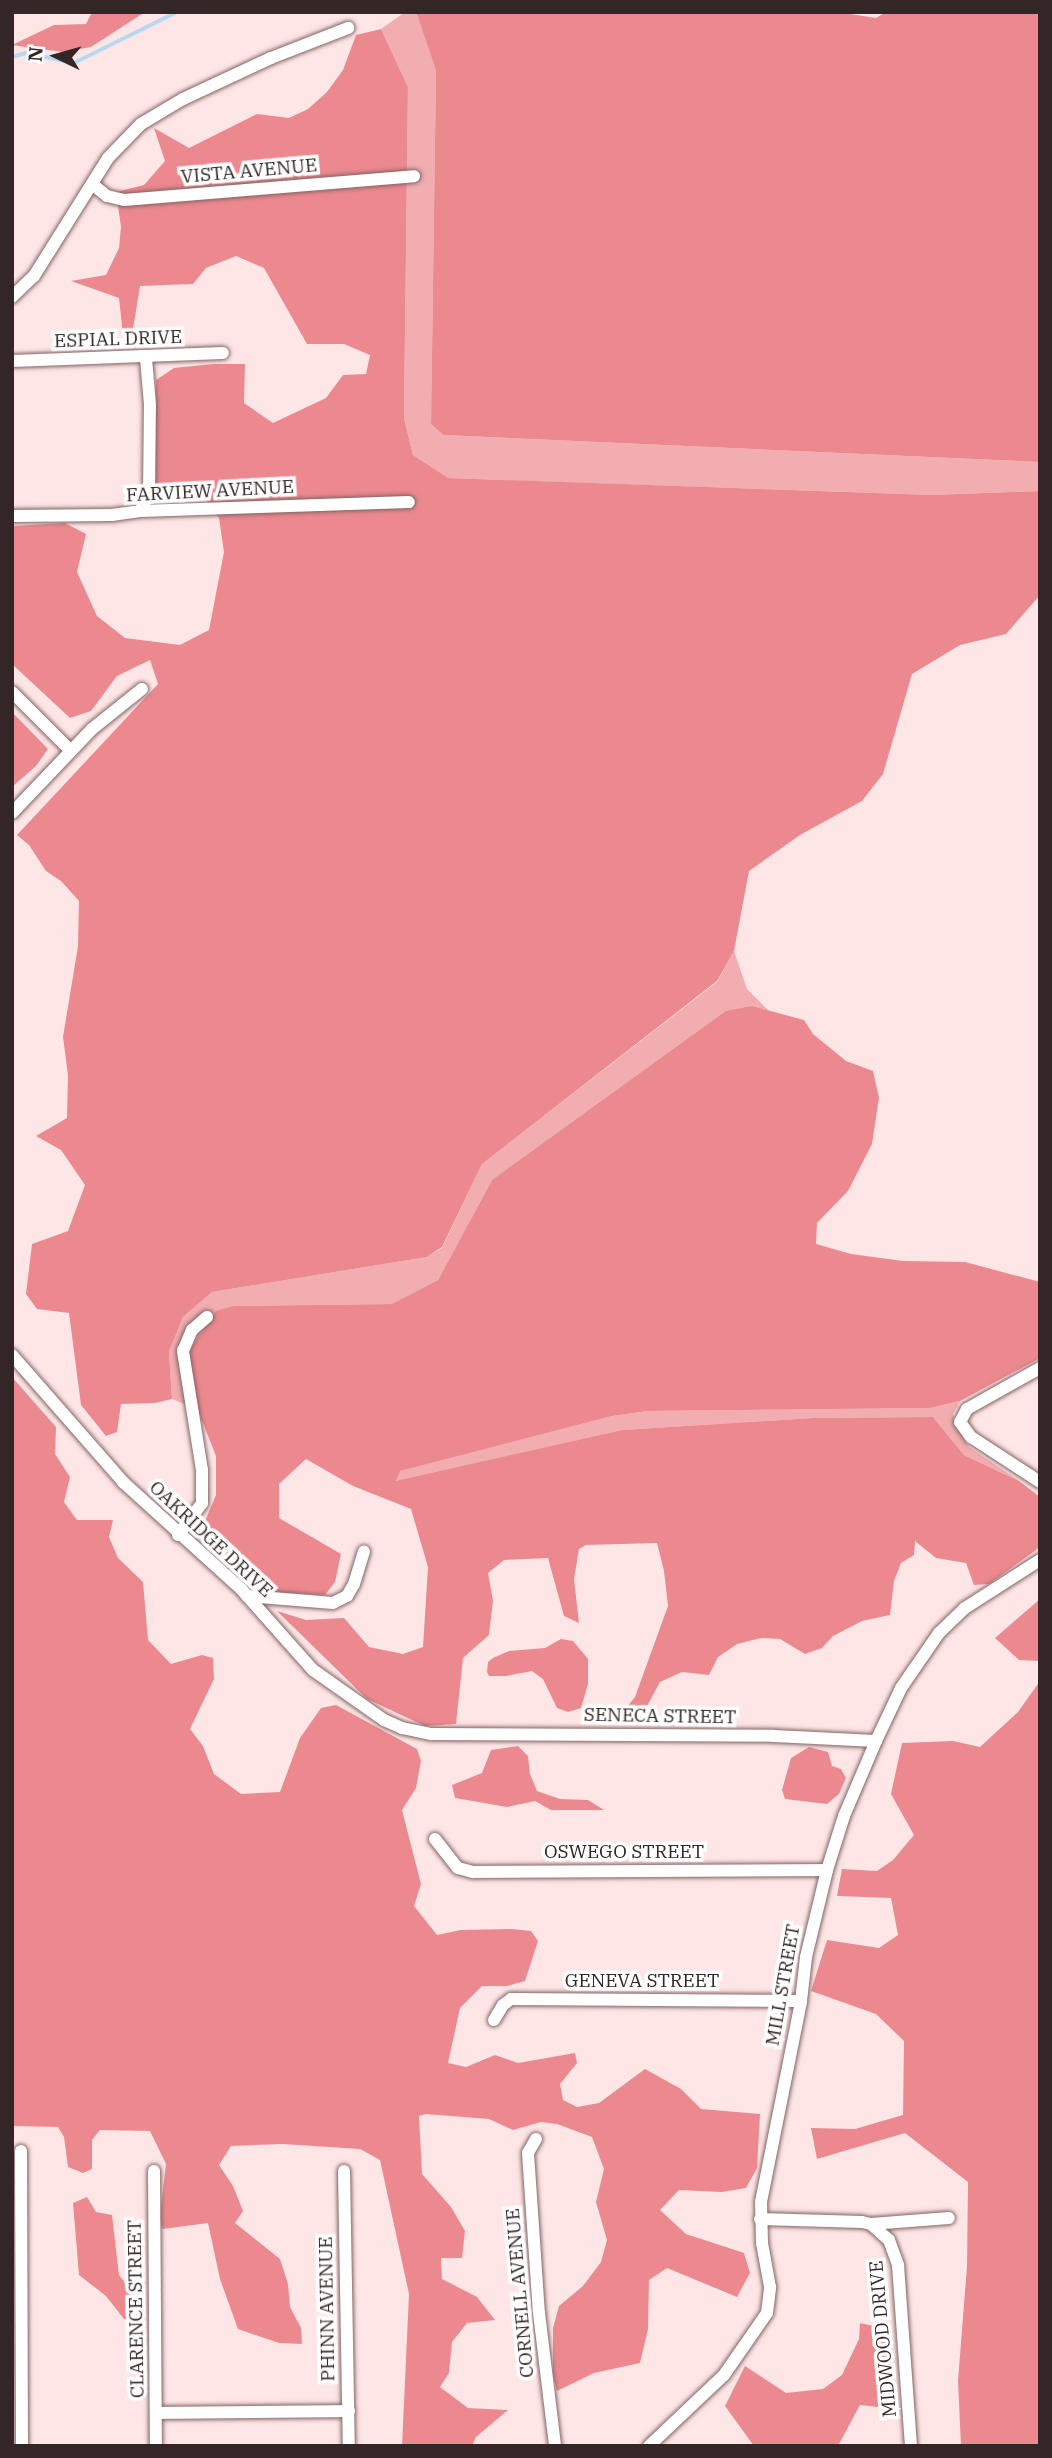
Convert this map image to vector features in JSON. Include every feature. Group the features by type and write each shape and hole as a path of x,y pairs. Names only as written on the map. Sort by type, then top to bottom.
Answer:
{"street":[{"path":"12,298 34,276 124,139 158,113 271,58 348,28"},
{"name":"VISTA AVENUE","path":"92,184 107,196 124,200 414,176"},
{"name":"ESPIAL DRIVE","path":"12,361 223,353"},
{"path":"140,511 149,495 150,405 146,358"},
{"name":"FARVIEW AVENUE","path":"12,516 112,515 140,511 409,502"},
{"path":"12,813 92,729 142,690"},
{"path":"12,692 71,751"},
{"path":"178,1535 202,1503 202,1470 183,1351 192,1330 207,1317"},
{"name":"OAKRIDGE DRIVE","path":"12,1355 123,1482 247,1596 313,1670 347,1696 402,1728 443,1734"},
{"path":"1040,1368 967,1409 960,1422 971,1437 1040,1482"},
{"path":"247,1596 333,1603 347,1596 354,1584 364,1551"},
{"name":"MILL STREET","path":"649,2446 724,2375 767,2314 770,2287 760,2219 813,1924 844,1816 876,1741 901,1688 939,1633 965,1608 1040,1560"},
{"name":"SENECA STREET","path":"443,1734 774,1736 876,1741"},
{"name":"OSWEGO STREET","path":"435,1839 458,1868 473,1872 827,1870"},
{"name":"GENEVA STREET","path":"494,2020 503,2005 511,1999 801,2001"},
{"name":"CORNELL AVENUE","path":"536,2139 528,2153 539,2313 555,2446"},
{"path":"21,2151 17,2186 22,2446"},
{"name":"CLARENCE STREET","path":"154,2171 156,2446"},
{"name":"PHINN AVENUE","path":"344,2171 349,2446"},
{"path":"760,2219 821,2219 871,2224 949,2218"},
{"name":"MIDWOOD DRIVE","path":"871,2224 889,2240 898,2265 911,2446"},
{"path":"157,2413 349,2411"},
{"path":"662,2434 673,2446"}],"shaded area":[{"path":"92,12 145,12 91,47 63,52 12,45 54,25 86,24"},
{"path":"405,12 416,12 436,69 431,424 443,435 1040,462 1040,491 932,495 447,478 413,455 404,418 408,87 381,29"},
{"path":"416,12 838,12 876,18 886,12 1040,12 1040,462 443,435 431,424 436,70"},
{"path":"381,29 408,87 404,418 413,455 448,478 932,495 1040,491 1040,595 1006,634 960,645 912,674 883,774 862,801 800,835 749,871 734,951 717,981 482,1164 442,1247 427,1257 212,1292 183,1317 169,1352 172,1399 155,1403 121,1404 117,1432 106,1436 81,1405 69,1313 37,1309 26,1294 32,1244 68,1231 85,1185 61,1150 36,1136 67,1118 68,1075 63,1037 78,946 79,901 61,881 46,871 29,845 17,835 158,684 150,660 117,676 91,711 70,718 12,664 12,526 65,523 86,534 77,572 97,616 125,638 180,645 209,630 224,552 219,518 206,500 159,501 154,492 156,380 174,368 245,364 244,403 273,423 326,398 343,375 366,374 370,355 344,344 307,344 264,268 236,256 206,268 193,284 140,286 132,335 123,335 119,298 71,281 106,275 119,248 121,227 116,192 144,185 165,161 154,128 189,148 257,114 289,118 308,109 327,92 343,70 356,35"},
{"path":"12,712 48,749 36,766 12,787"},
{"path":"734,951 747,989 769,1011 752,1006 492,1180 438,1280 393,1304 234,1306 197,1409 172,1399 169,1352 183,1317 212,1292 427,1257 442,1248 482,1164 717,982"},
{"path":"752,1006 804,1020 813,1034 846,1061 873,1071 879,1098 872,1144 848,1191 817,1223 816,1244 851,1254 903,1261 965,1262 1040,1282 1040,1358 960,1401 930,1408 648,1411 612,1416 400,1471 396,1481 622,1430 813,1418 933,1417 964,1455 1019,1481 1040,1497 1040,1547 989,1584 974,1585 966,1563 936,1558 915,1541 914,1555 901,1563 894,1581 890,1615 862,1621 833,1636 822,1648 805,1654 780,1639 761,1638 737,1644 718,1657 709,1675 682,1672 660,1682 640,1719 615,1722 635,1697 668,1606 657,1543 586,1545 579,1549 574,1579 579,1623 564,1616 548,1558 504,1560 488,1573 493,1601 489,1635 463,1658 456,1724 425,1726 367,1699 277,1611 306,1620 344,1618 369,1647 403,1654 423,1647 428,1567 411,1509 353,1486 306,1459 279,1484 279,1518 341,1554 335,1582 325,1595 254,1591 204,1542 202,1528 216,1495 216,1456 193,1398 189,1351 216,1311 234,1306 392,1304 438,1280 492,1180 726,1011"},
{"path":"12,1377 56,1427 55,1454 70,1477 64,1502 77,1520 113,1520 109,1537 118,1558 143,1582 148,1640 171,1664 202,1655 213,1658 214,1679 190,1729 203,1746 214,1774 241,1794 280,1792 300,1738 321,1708 336,1705 417,1749 421,1761 416,1788 402,1810 421,1884 414,1906 437,1935 461,1930 511,1929 531,1931 538,1941 525,1981 507,1986 482,1986 460,2008 448,2063 466,2067 495,2055 518,2063 575,2053 577,2063 560,2084 563,2100 577,2107 599,2103 645,2069 681,2089 701,2109 760,2114 757,2168 746,2188 722,2192 679,2190 660,2210 686,2234 744,2253 750,2273 737,2297 667,2268 649,2280 648,2329 640,2363 594,2373 557,2391 553,2374 553,2328 559,2306 583,2286 601,2262 607,2240 596,2202 604,2169 592,2137 557,2124 541,2122 513,2130 489,2119 426,2114 419,2116 422,2174 451,2207 465,2231 462,2258 441,2258 442,2279 477,2297 495,2320 467,2323 452,2342 449,2373 440,2387 468,2408 508,2410 476,2437 472,2446 402,2446 409,2294 380,2160 360,2149 283,2144 231,2146 219,2165 233,2186 243,2211 235,2223 280,2259 288,2284 290,2307 301,2328 302,2344 279,2343 238,2329 220,2279 208,2223 163,2229 159,2223 166,2164 150,2131 100,2130 92,2140 92,2169 83,2173 68,2167 64,2137 58,2127 12,2126"},
{"path":"960,1401 953,1414 957,1428 969,1447 1019,1481 964,1455 933,1417 813,1418 622,1430 396,1482 399,1471 612,1416 648,1411 930,1408"},
{"path":"1040,1599 1040,1661 1019,1660 995,1638"},
{"path":"561,1639 573,1641 588,1659 588,1684 581,1708 568,1712 557,1708 543,1679 532,1671 506,1676 489,1676 487,1672 488,1662 493,1658 509,1651 545,1648"},
{"path":"1040,1681 1040,2446 961,2446 958,2381 967,2266 968,2182 905,2133 817,2159 811,2128 855,2129 903,2115 904,2041 876,2014 811,1991 827,1940 879,1948 898,1935 891,1898 837,1896 842,1869 877,1871 893,1860 914,1835 891,1794 902,1743 953,1741 980,1747 1018,1712"},
{"path":"518,1746 528,1756 530,1774 537,1791 560,1799 588,1800 604,1810 551,1810 535,1801 507,1807 455,1798 452,1785 482,1773 491,1750"},
{"path":"809,1747 828,1752 832,1766 841,1769 846,1778 839,1794 827,1804 785,1799 782,1790 791,1758"},
{"path":"87,2197 96,2212 112,2215 119,2275 143,2306 138,2320 124,2319 106,2296 79,2275 73,2203"},
{"path":"860,2323 891,2330 887,2408 860,2405 838,2446 754,2446 725,2406 745,2366 786,2393 823,2389 842,2375 859,2339"}],"waterway":[{"path":"12,57 26,53 74,63 177,12"}]}
